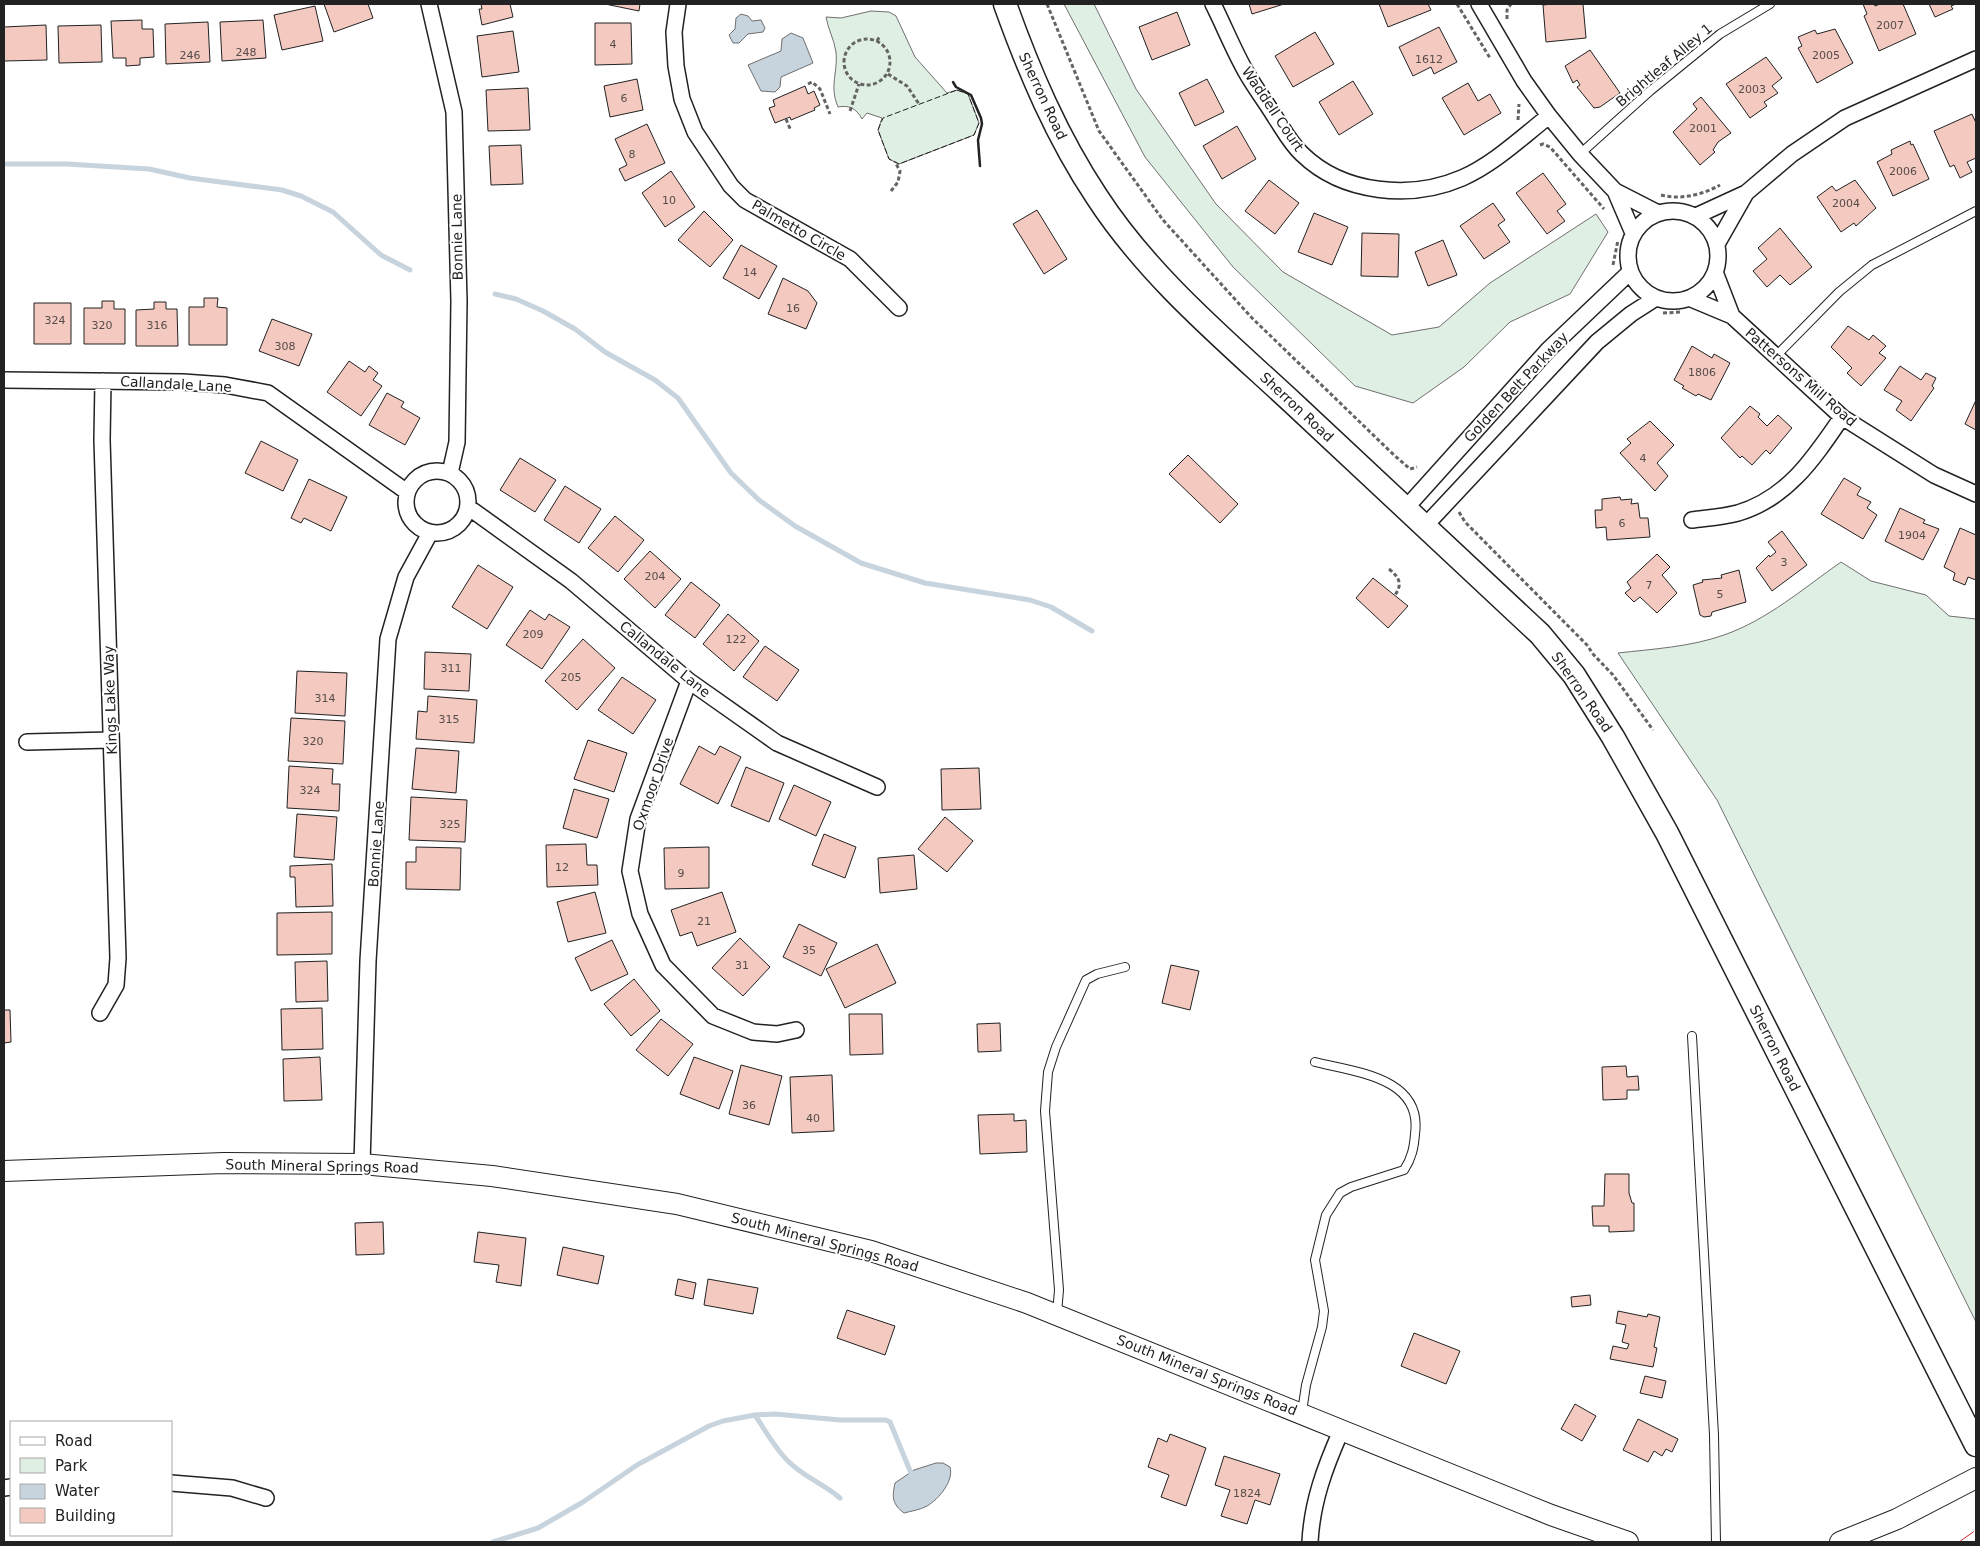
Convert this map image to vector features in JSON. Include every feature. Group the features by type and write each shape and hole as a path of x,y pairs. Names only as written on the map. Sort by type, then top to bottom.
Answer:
{"main road":[{"name":"Sherron Road","path":"1004,4 1039,91 1065,143 1097,198 1138,251 1195,312 1540,634 1574,676 1613,737 1667,833 1976,1445"}],"street":[{"name":"Bonnie Lane","path":"429,4 454,112 458,339 457,442 450,474"},
{"name":"Palmetto Circle","path":"678,4 674,32 676,66 682,99 695,132 731,186 745,200 850,259 899,308"},
{"name":"Waddell Court","path":"1213,4 1246,72 1301,153 1322,169 1344,181 1372,188 1396,190 1443,185 1464,177 1489,163 1549,116"},
{"path":"1479,4 1524,81 1549,116 1580,154 1615,191 1633,233"},
{"path":"1696,216 1746,193 1792,154 1845,118 1976,59"},
{"path":"1615,191 1658,212"},
{"path":"1717,244 1746,193"},
{"path":"1670,210 1696,216 1705,223 1717,244 1718,258 1715,272 1700,292 1687,305 1656,298 1645,292 1630,272 1628,246 1633,233 1648,217 1658,212 1670,210"},
{"name":"Golden Belt Parkway","path":"1406,508 1548,350 1630,272"},
{"name":"Pattersons Mill Road","path":"1715,272 1732,316 1842,417 1934,475 1976,494"},
{"name":"Golden Belt Parkway","path":"1425,526 1528,414 1598,342 1631,314 1656,298"},
{"name":"Pattersons Mill Road","path":"1687,305 1732,316"},
{"name":"Callandale Lane","path":"4,380 225,385 268,393 407,492"},
{"name":"Kings Lake Way","path":"100,1013 116,985 118,958 102,440 103,381"},
{"path":"1692,520 1736,514 1759,506 1780,494 1807,467 1842,417"},
{"path":"440,470 450,474 465,488 468,497 468,507 465,517 458,525 445,532 430,533 420,529 410,517 406,502 407,492 412,482 425,473 440,470"},
{"name":"Callandale Lane","path":"468,507 571,581 689,680 777,743 877,787"},
{"name":"Bonnie Lane","path":"362,1164 368,961 388,639 406,577 430,533"},
{"name":"Oxmoor Drive","path":"689,680 638,819 630,871 640,914 663,965 713,1016 753,1032 777,1034 796,1030"},
{"path":"27,742 111,740"},
{"name":"South Mineral Springs Road","path":"4,1172 224,1163 362,1164 492,1176 677,1204 871,1251 990,1290 1057,1315 1551,1516 1628,1542"},
{"path":"1310,1542 1315,1502 1323,1472 1341,1430"},
{"path":"1840,1542 1898,1519 1976,1478"},
{"path":"172,1483 232,1488 266,1498"}],"lane":[{"name":"Brightleaf Alley 1","path":"1580,154 1650,92 1720,34 1770,4"},
{"path":"1775,357 1839,292 1872,265 1976,211"},
{"path":"1057,1315 1059,1290 1045,1111 1048,1072 1056,1047 1086,980 1097,974 1125,967"},
{"path":"1692,1036 1714,1435 1716,1542"},
{"path":"1301,1414 1306,1385 1322,1327 1324,1311 1316,1260 1326,1215 1340,1193 1351,1187 1404,1170 1413,1151 1416,1130 1411,1104 1404,1093 1396,1086 1384,1080 1315,1062"}],"path":[{"path":"1047,4 1099,131 1163,220 1246,311 1321,385 1394,455 1410,468 1417,467"},
{"path":"1511,4 1507,10 1507,18 1511,26"},
{"path":"877,41 880,36"},
{"path":"863,39 877,41 884,46 891,59 888,74 876,84 859,84 848,75 845,68 846,52 851,45 863,39"},
{"path":"848,42 851,45"},
{"path":"888,74 907,86 919,104"},
{"path":"808,84 812,82 820,89 830,114"},
{"path":"850,111 859,84"},
{"path":"1512,127 1518,120 1519,114"},
{"path":"786,119 792,131"},
{"path":"1535,147 1543,144 1550,147 1606,211"},
{"path":"891,191 898,182 900,171 895,162"},
{"path":"1658,195 1684,197 1697,195 1720,184"},
{"path":"1610,273 1618,242 1616,233"},
{"path":"1661,313 1687,305"},
{"path":"1461,505 1459,509 1460,515 1465,522 1588,646 1653,730"},
{"path":"1389,568 1398,576 1400,582 1400,589 1395,595"}],"green space":[{"path":"1064,4 1094,4 1136,89 1216,204 1283,272 1392,335 1439,327 1490,283 1596,214 1608,232 1570,294 1510,322 1464,367 1413,403 1355,386 1233,267 1145,157"},
{"path":"871,11 889,12 896,16 915,57 947,93 957,90 968,94 979,123 974,135 899,164 889,159 878,130 882,118 867,113 862,119 852,108 846,106 838,107 834,92 836,52 826,17 841,18"},
{"path":"1841,562 1871,581 1926,595 1949,616 1976,619 1976,1322 1717,800 1618,653 1698,642 1740,629 1785,603"}],"water":[{"path":"741,14 748,16 752,21 761,20 765,28 763,32 748,34 739,43 733,43 729,35 735,29 736,18"},
{"path":"791,33 803,38 813,63 781,77 780,87 775,92 761,91 748,65 781,51 782,39"},
{"path":"936,1463 943,1463 950,1467 950,1478 945,1489 927,1506 904,1513 894,1500 895,1483 914,1470"}],"building":[{"path":"324,4 368,4 373,18 334,32"},
{"path":"481,4 510,4 513,17 482,25 479,9 482,9"},
{"path":"605,4 640,4 639,11"},
{"path":"1249,4 1284,4 1252,14"},
{"path":"1379,4 1428,4 1431,10 1388,27"},
{"path":"1583,4 1586,38 1546,42 1543,5"},
{"path":"1863,4 1874,4 1875,6 1880,4 1903,4 1916,34 1879,51 1864,16 1867,14"},
{"path":"1929,4 1956,4 1951,6 1953,9 1935,17"},
{"path":"315,6 323,41 282,50 274,15"},
{"path":"1177,12 1190,45 1152,60 1139,27"},
{"path":"142,20 142,29 153,29 154,57 140,58 140,65 126,66 126,58 113,58 111,21"},
{"path":"263,20 266,58 222,61 220,22"},
{"path":"208,22 210,62 166,64 165,24"},
{"path":"595,23 631,23 632,64 595,65"},
{"path":"46,25 47,60 4,61 4,27"},
{"path":"101,25 102,62 59,63 58,26"},
{"path":"1439,27 1457,62 1434,74 1431,67 1413,76 1399,47"},
{"path":"1835,29 1853,63 1817,83 1798,48 1802,46 1798,37 1815,30 1817,34"},
{"path":"513,31 519,72 482,77 477,36"},
{"path":"1315,32 1334,64 1293,87 1275,56"},
{"path":"1590,50 1620,93 1600,107 1594,108 1577,87 1580,85 1577,80 1573,83 1565,66"},
{"path":"1766,57 1782,78 1772,86 1778,93 1764,102 1767,106 1750,118 1726,84"},
{"path":"637,79 643,110 610,117 604,86"},
{"path":"1207,79 1224,112 1195,126 1179,93"},
{"path":"1353,81 1373,114 1339,135 1319,102"},
{"path":"1468,83 1478,101 1490,94 1501,113 1464,135 1442,98"},
{"path":"805,86 808,94 814,91 820,105 814,108 815,110 791,120 790,117 775,123 769,108 775,106 773,100"},
{"path":"528,88 530,130 488,131 486,90"},
{"path":"1701,97 1731,133 1718,142 1713,150 1715,152 1700,165 1673,132 1697,109 1693,104"},
{"path":"1972,114 1976,123 1976,158 1967,162 1972,172 1960,178 1954,165 1950,167 1934,131"},
{"path":"647,124 665,163 625,181 619,169 627,165 615,139"},
{"path":"1237,126 1256,159 1222,179 1203,146"},
{"path":"1910,141 1929,179 1893,196 1877,162 1892,154 1891,150"},
{"path":"521,145 523,184 491,185 489,146"},
{"path":"671,171 695,207 665,227 642,193"},
{"path":"1543,173 1566,204 1557,211 1565,221 1547,234 1516,193"},
{"path":"1269,180 1299,203 1275,234 1245,211"},
{"path":"1855,180 1876,208 1856,226 1854,223 1841,232 1817,197 1832,186 1836,191"},
{"path":"1493,203 1505,220 1498,225 1510,242 1484,259 1460,226"},
{"path":"1037,210 1067,259 1044,274 1013,224"},
{"path":"704,211 733,240 710,267 678,240"},
{"path":"1314,213 1348,227 1332,265 1298,252"},
{"path":"1780,228 1812,267 1790,285 1780,275 1767,287 1753,271 1767,259 1758,248"},
{"path":"1362,233 1399,234 1398,277 1361,276"},
{"path":"1443,240 1457,275 1428,286 1415,252"},
{"path":"741,245 777,266 759,299 723,278"},
{"path":"783,278 808,291 817,303 806,329 768,314"},
{"path":"204,298 218,298 217,307 227,308 227,345 189,345 189,307 204,307"},
{"path":"102,301 114,301 114,309 125,309 125,344 84,344 84,308 102,308"},
{"path":"154,302 166,302 166,309 177,309 178,346 136,346 136,310 154,309"},
{"path":"34,303 71,303 71,344 34,344"},
{"path":"272,319 312,334 299,366 259,351"},
{"path":"1848,326 1869,340 1873,335 1886,346 1879,353 1886,358 1861,386 1847,373 1852,368 1831,347"},
{"path":"1692,346 1712,358 1714,354 1730,363 1711,400 1698,394 1696,396 1682,388 1684,386 1674,380"},
{"path":"349,361 365,372 369,366 378,373 373,380 382,386 361,416 327,392"},
{"path":"1900,366 1921,380 1926,373 1936,378 1932,386 1934,388 1911,421 1896,410 1902,401 1884,390"},
{"path":"387,393 404,402 401,407 420,418 405,445 369,425"},
{"path":"1976,400 1976,430 1965,424"},
{"path":"1750,406 1760,414 1758,417 1767,426 1778,415 1792,428 1770,454 1766,450 1752,465 1742,456 1740,458 1721,438"},
{"path":"1650,421 1674,445 1657,463 1668,476 1655,491 1620,453 1631,443 1627,439"},
{"path":"261,441 298,460 283,491 245,473"},
{"path":"1188,455 1238,504 1220,523 1169,474"},
{"path":"520,458 556,480 535,512 500,490"},
{"path":"1844,478 1861,488 1857,495 1871,502 1867,508 1877,515 1863,539 1821,514"},
{"path":"309,479 347,497 331,531 304,518 301,523 291,518"},
{"path":"565,486 601,509 579,543 544,520"},
{"path":"1620,497 1621,500 1632,499 1631,504 1638,503 1640,518 1648,518 1650,537 1607,540 1606,527 1596,528 1595,510 1602,510 1602,499"},
{"path":"1900,508 1925,520 1923,523 1939,529 1923,560 1885,541"},
{"path":"615,516 644,540 618,572 588,548"},
{"path":"1960,528 1976,535 1976,580 1968,577 1965,585 1953,580 1955,573 1944,567"},
{"path":"1782,531 1807,565 1772,591 1756,568 1769,555 1770,557 1776,552 1768,542"},
{"path":"650,551 681,579 655,608 624,579"},
{"path":"1657,554 1670,567 1662,575 1677,593 1657,613 1640,597 1634,602 1625,593 1631,588 1627,582"},
{"path":"478,565 513,587 487,629 452,607"},
{"path":"1739,570 1746,602 1712,612 1711,616 1704,617 1700,615 1693,585 1703,582 1702,580 1722,578 1721,575"},
{"path":"1373,578 1408,606 1388,628 1356,598"},
{"path":"691,582 720,605 695,638 665,615"},
{"path":"530,610 545,620 549,614 570,627 542,669 506,645"},
{"path":"728,614 759,641 734,671 703,644"},
{"path":"583,639 615,668 577,710 545,681"},
{"path":"765,646 799,670 777,701 743,677"},
{"path":"425,652 471,654 469,691 424,689"},
{"path":"297,671 347,673 345,716 295,713"},
{"path":"622,677 656,700 633,734 598,710"},
{"path":"428,696 477,700 474,743 416,739 418,711 427,712"},
{"path":"291,718 345,721 343,764 288,761"},
{"path":"588,740 627,753 614,792 574,779"},
{"path":"699,746 715,755 720,746 741,757 718,804 680,784"},
{"path":"416,748 459,751 456,793 412,789"},
{"path":"289,766 333,769 332,784 340,784 339,811 287,808"},
{"path":"746,767 784,783 769,822 731,806"},
{"path":"979,768 981,809 942,810 941,769"},
{"path":"794,785 831,802 816,836 779,819"},
{"path":"574,789 609,799 597,838 563,828"},
{"path":"411,797 467,800 465,842 409,840"},
{"path":"297,814 337,817 334,860 294,857"},
{"path":"945,817 973,841 947,872 918,849"},
{"path":"824,834 856,847 845,878 812,865"},
{"path":"586,844 587,865 597,865 598,885 547,887 546,845"},
{"path":"416,847 461,848 460,890 406,889 406,862 416,862"},
{"path":"709,847 709,888 665,889 664,848"},
{"path":"914,855 917,889 880,893 878,858"},
{"path":"332,864 333,906 296,907 295,877 290,877 290,866"},
{"path":"595,892 606,933 568,942 557,902"},
{"path":"722,892 736,932 697,946 692,932 680,936 671,910"},
{"path":"332,912 332,954 277,955 277,913"},
{"path":"799,924 837,943 821,976 783,957"},
{"path":"740,938 770,967 743,996 712,968"},
{"path":"612,940 628,974 591,991 575,958"},
{"path":"877,944 896,983 845,1008 826,969"},
{"path":"327,961 328,1001 296,1002 295,962"},
{"path":"1171,965 1199,971 1190,1010 1162,1003"},
{"path":"634,979 660,1011 631,1036 604,1004"},
{"path":"322,1008 323,1049 282,1050 281,1009"},
{"path":"4,1010 10,1010 11,1042 4,1043"},
{"path":"849,1014 882,1014 883,1054 850,1055"},
{"path":"661,1019 693,1044 668,1076 636,1050"},
{"path":"1000,1023 1001,1051 978,1052 977,1024"},
{"path":"320,1057 322,1100 284,1101 283,1059"},
{"path":"694,1057 733,1071 719,1109 680,1094"},
{"path":"741,1065 782,1076 769,1125 729,1114"},
{"path":"1626,1066 1627,1077 1638,1076 1639,1090 1627,1090 1627,1099 1603,1100 1602,1067"},
{"path":"832,1075 834,1131 792,1133 790,1077"},
{"path":"1014,1114 1014,1121 1026,1120 1027,1152 980,1154 978,1115"},
{"path":"1605,1174 1629,1174 1629,1193 1632,1203 1634,1203 1634,1231 1609,1232 1609,1226 1593,1226 1592,1206 1604,1206"},
{"path":"383,1222 384,1254 356,1255 355,1223"},
{"path":"478,1232 526,1238 521,1286 496,1282 499,1265 474,1262"},
{"path":"563,1247 604,1256 598,1284 557,1275"},
{"path":"678,1279 696,1283 693,1299 675,1295"},
{"path":"708,1279 758,1288 753,1314 704,1305"},
{"path":"1590,1295 1591,1305 1572,1307 1571,1297"},
{"path":"847,1310 895,1326 885,1355 837,1338"},
{"path":"1618,1311 1647,1317 1648,1314 1660,1317 1654,1347 1657,1348 1653,1367 1610,1359 1613,1346 1627,1349 1629,1344 1622,1342 1626,1325 1616,1323"},
{"path":"1414,1333 1460,1351 1446,1384 1401,1366"},
{"path":"1645,1376 1666,1381 1662,1398 1640,1393"},
{"path":"1575,1404 1596,1416 1582,1441 1561,1429"},
{"path":"1638,1419 1678,1439 1672,1452 1666,1449 1662,1456 1654,1451 1648,1462 1623,1450"},
{"path":"1170,1434 1206,1448 1186,1506 1161,1497 1169,1475 1148,1467 1158,1438 1167,1442"},
{"path":"1224,1456 1280,1474 1270,1505 1255,1500 1247,1524 1221,1516 1230,1490 1215,1485"}],"waterway":[{"path":"4,164 67,164 149,169 190,178 282,190 301,196 333,212 381,255 410,270"},
{"path":"495,294 516,299 543,311 575,329 605,352 655,380 678,398 731,473 759,500 795,526 861,563 925,583 1030,600 1051,607 1092,631"},
{"path":"493,1542 538,1528 583,1502 637,1465 709,1426 723,1421 755,1415 775,1414 840,1420 886,1420 890,1422 913,1478"},
{"path":"755,1415 775,1446 789,1462 840,1498"}],"fence":[{"path":"957,90 968,94 979,123 974,135 899,164 889,159 878,130 883,118 957,90"}],"wall":[{"path":"953,82 956,87 971,95 981,118 982,124 978,140 980,166"}],"power":[{"path":"1959,1542 1976,1530"}]}
